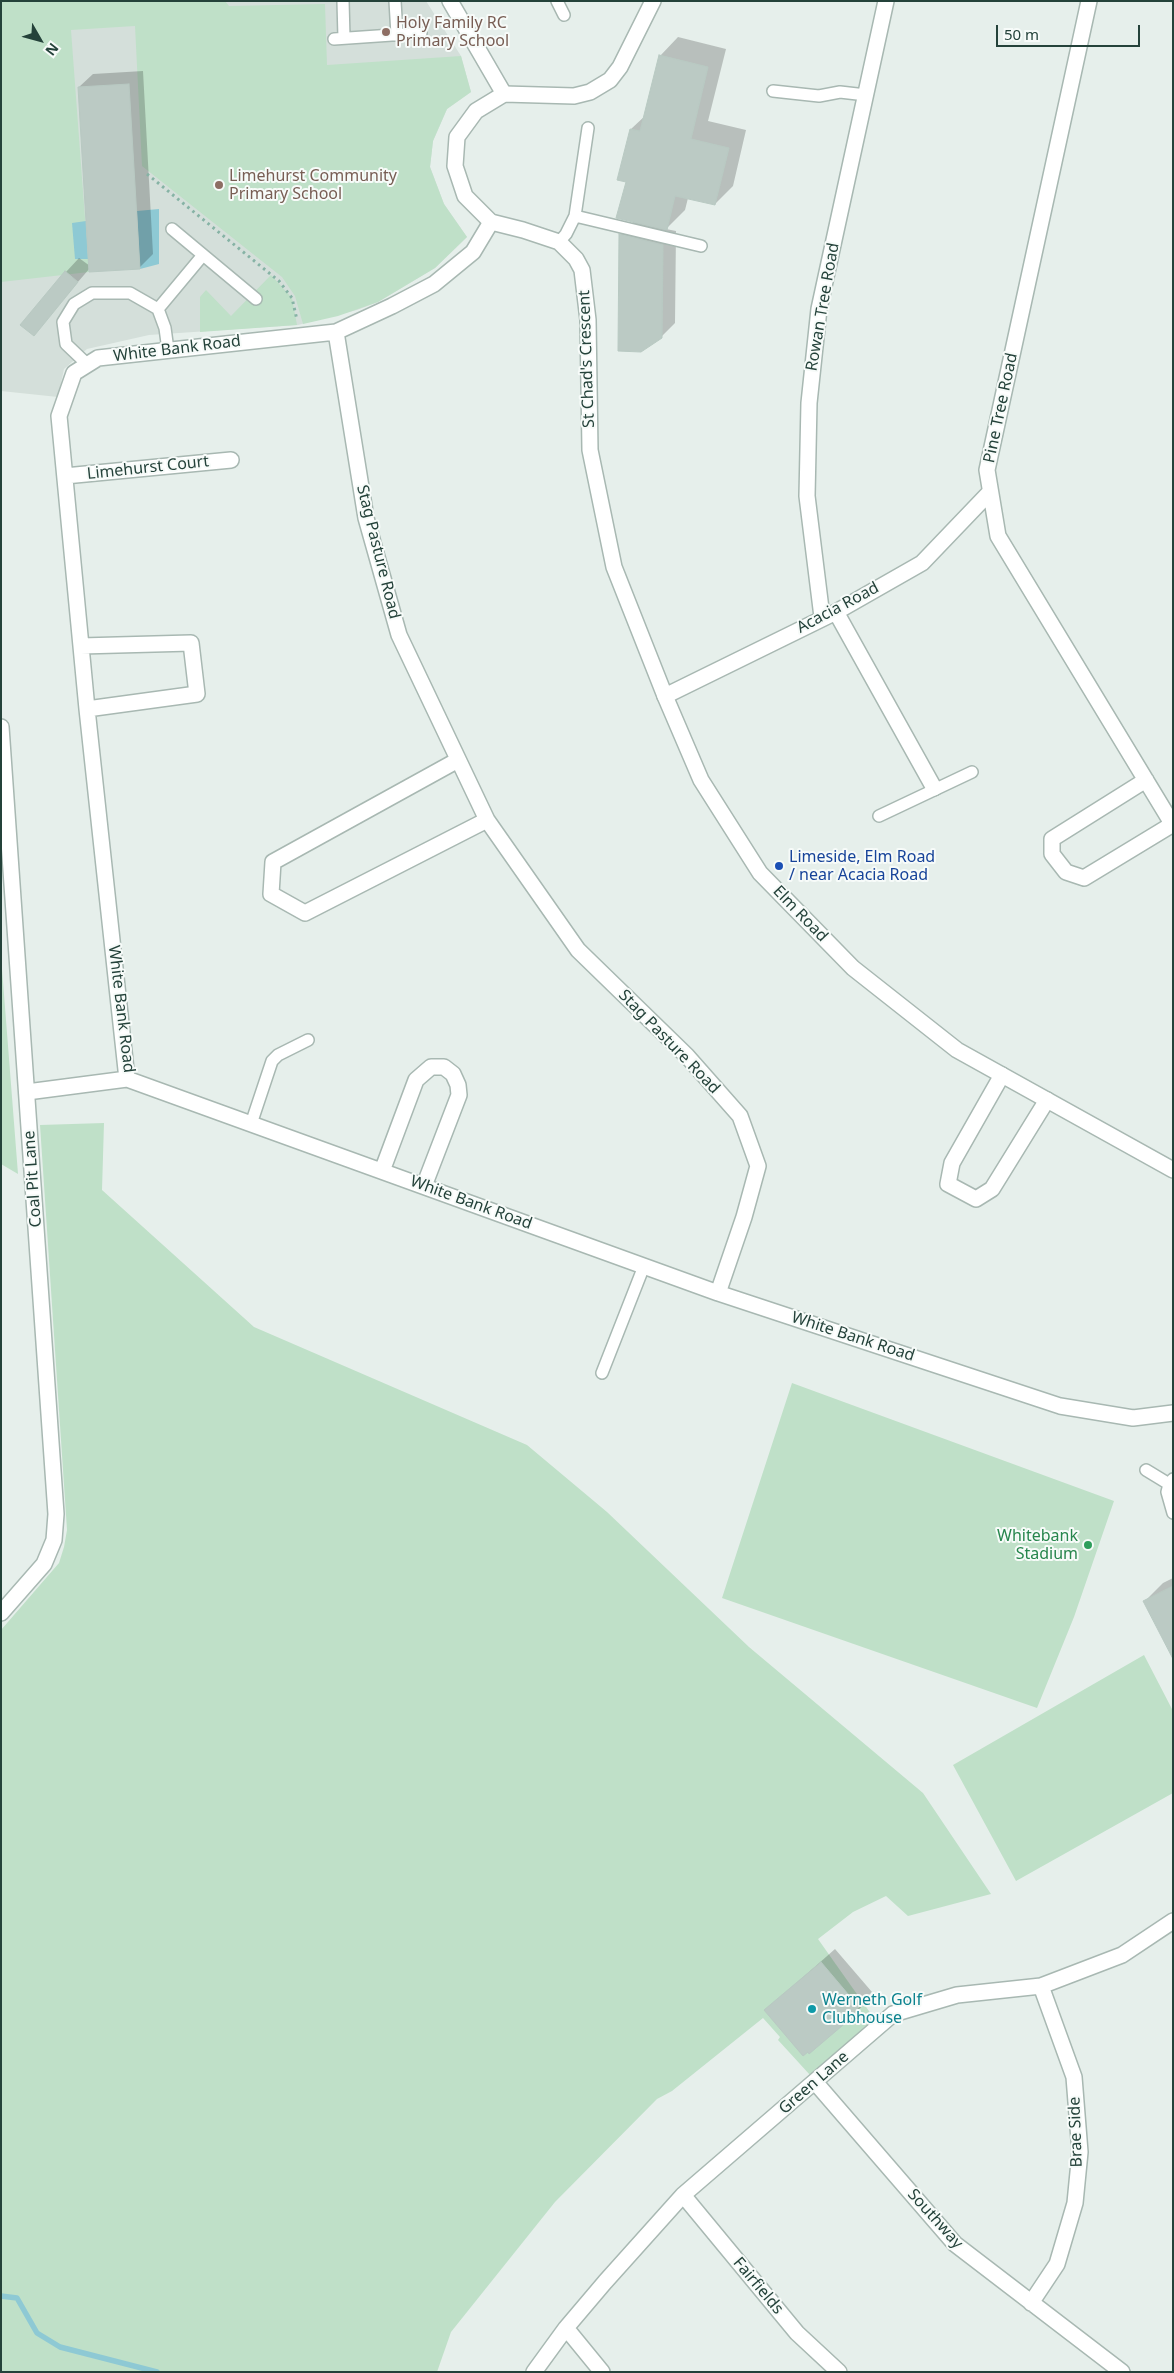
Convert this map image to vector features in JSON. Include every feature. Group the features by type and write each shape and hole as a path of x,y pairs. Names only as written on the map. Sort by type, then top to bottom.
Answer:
{"street":[{"path":"450,1 504,94"},
{"path":"491,222 465,196 455,166 457,137 476,111 504,94 574,96 602,86 620,67 653,1"},
{"name":"Rowan Tree Road","path":"829,615 807,496 809,403 820,310 886,1"},
{"name":"Pine Tree Road","path":"1090,1 987,470 998,536 1173,824 1084,878 1066,872 1052,854 1052,840 1146,780"},
{"name":"St Chad's Crescent","path":"491,222 559,242 576,259 582,270 588,320 590,450 614,567 665,696"},
{"name":"White Bank Road","path":"491,222 473,252 434,284 336,332 98,358 74,373 59,416 87,710 127,1079 718,1292 1060,1406 1133,1418 1173,1413"},
{"name":"Stag Pasture Road","path":"336,332 366,518 396,626 486,820 578,950 687,1056 740,1116 758,1166 744,1217 718,1292"},
{"name":"Limehurst Court","path":"65,476 231,460"},
{"name":"Acacia Road","path":"665,696 829,615 922,563 990,492"},
{"path":"829,615 934,788"},
{"path":"81,646 191,643 198,694 87,710"},
{"name":"Elm Road","path":"665,696 701,780 760,873 853,968 957,1050 1173,1170"},
{"name":"Coal Pit Lane","path":"1,726 56,1514 54,1540 44,1564 1,1613"},
{"path":"458,760 273,862 271,894 305,913 486,820"},
{"path":"382,1171 416,1080 430,1067 444,1067 453,1074 460,1096 424,1186"},
{"path":"1002,1075 952,1163 948,1184 976,1199 992,1189 1047,1100"},
{"path":"27,1092 127,1079"},
{"name":"Green Lane","path":"534,2372 566,2328 647,2233 683,2195 893,2014 957,1995 1040,1986 1122,1955 1173,1921"},
{"name":"Brae Side","path":"1031,2303 1057,2264 1075,2203 1080,2152 1074,2077 1040,1986"},
{"name":"Southway","path":"815,2082 955,2244 1122,2372"},
{"name":"Fairfields","path":"683,2195 797,2333 839,2372"},
{"path":"566,2328 602,2372"}],"lane":[{"path":"343,1 339,39 421,33"},
{"path":"395,1 397,34"},
{"path":"557,1 564,15"},
{"path":"773,91 819,96 840,92 866,95"},
{"path":"559,242 566,234 575,216 588,128"},
{"path":"575,216 701,246"},
{"path":"172,229 256,299"},
{"path":"158,308 203,255"},
{"path":"88,365 66,344 63,322 74,304 92,293 130,293 158,308 168,350"},
{"path":"879,816 934,788 972,772"},
{"path":"251,1124 272,1062 278,1055 308,1040"},
{"path":"602,1373 644,1266"},
{"path":"1146,1470 1171,1482 1167,1492 1168,1502 1173,1514"}],"path":[{"path":"147,174 279,281 292,298 300,335"}],"shaded area":[{"name":"Limehurst Community Primary School","path":"1,1 426,1 461,56 471,92 447,109 433,141 430,167 444,204 467,237 435,268 378,302 357,310 298,325 149,335 87,349 64,369 58,397 1,391"}],"green space":[{"name":"Limehurst Community Primary School","path":"1,1 225,1 229,6 325,4 327,65 461,56 471,92 447,109 433,141 430,167 444,204 467,237 435,268 378,302 338,316 303,324 295,296 282,277 142,166 135,26 71,30 89,272 1,282"},
{"path":"271,275 292,298 297,325 200,332 200,297 206,290 231,316"},
{"path":"1,956 18,1174 1,1164"},
{"path":"104,1123 102,1190 254,1327 527,1445 607,1512 749,1647 923,1793 991,1894 908,1916 886,1896 853,1912 818,1939 876,2021 810,2075 778,2040 780,2037 763,2018 672,2091 657,2099 555,2202 451,2332 437,2372 1,2372 1,1630 59,1563 67,1530 40,1125"},
{"path":"792,1383 1114,1501 1074,1617 1037,1708 722,1598"},
{"path":"1144,1655 1173,1711 1173,1793 1016,1881 953,1765"}],"water":[{"path":"159,209 159,264 140,269 137,211"},
{"path":"86,221 88,259 75,259 72,223"}],"building":[{"path":"659,55 708,67 691,139 729,148 715,205 675,196 667,230 616,218 626,182 617,180 630,129 640,131"},
{"path":"129,84 140,269 89,272 78,87"},
{"path":"619,234 663,245 662,338 641,352 618,351"},
{"path":"65,271 78,282 34,336 20,325"},
{"path":"1173,1586 1173,1659 1143,1601"},
{"name":"Werneth Golf Clubhouse","path":"821,1962 859,2007 854,2011 856,2014 809,2054 808,2052 803,2056 764,2010"}],"waterway":[{"path":"1,2296 17,2298 37,2333 60,2347 157,2372"}],"place":[{"name":"Holy Family RC Primary School","path":"386,32"},
{"name":"Limehurst Community Primary School","path":"219,185"},
{"name":"Limeside, Elm Road / near Acacia Road","path":"779,866"},
{"name":"Whitebank Stadium","path":"1088,1545"},
{"name":"Werneth Golf Clubhouse","path":"812,2009"}]}
